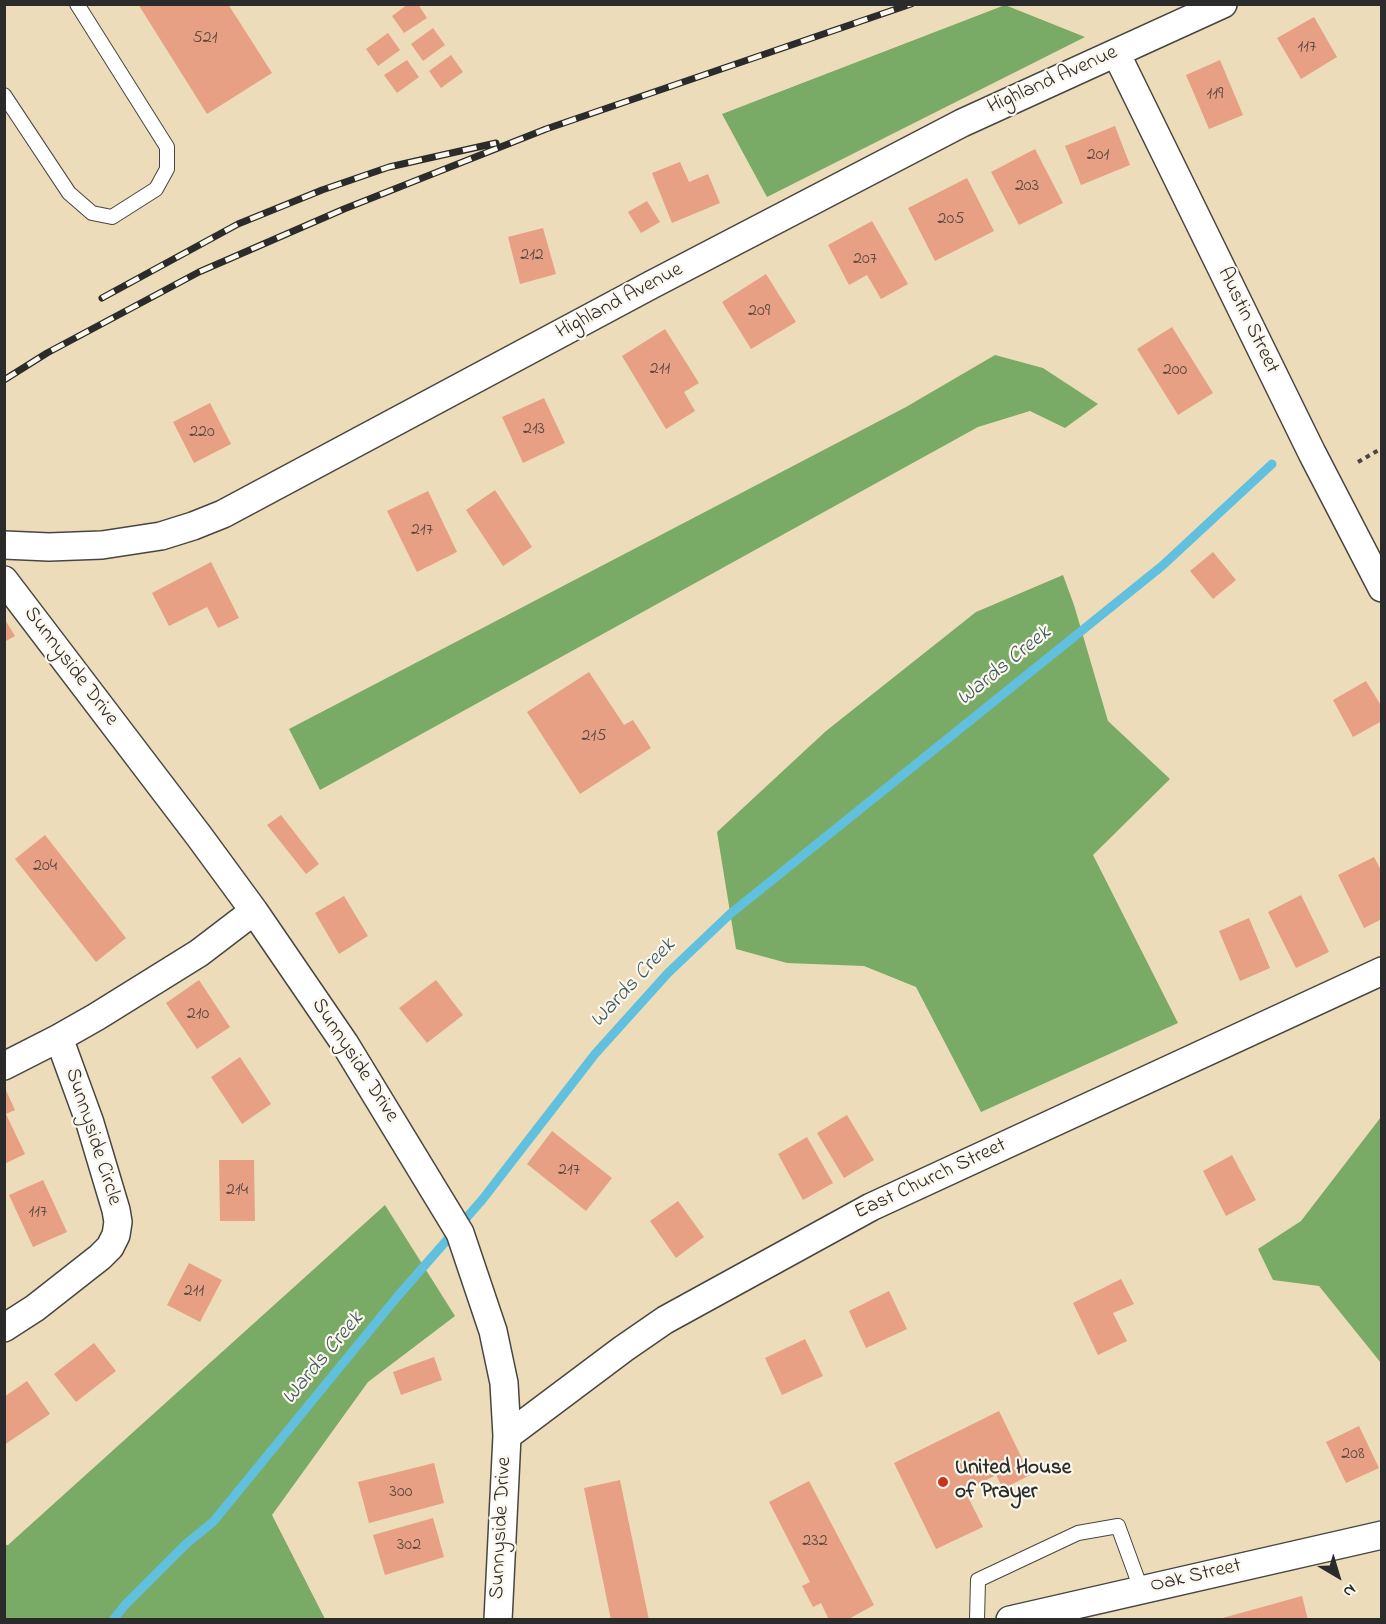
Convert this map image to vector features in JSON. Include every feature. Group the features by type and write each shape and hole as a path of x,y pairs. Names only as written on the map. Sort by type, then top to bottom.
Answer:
{"street":[{"name":"Highland Avenue","path":"4,545 49,547 102,545 161,536 223,514 630,296 962,123 1223,4"},
{"name":"Austin Street","path":"1116,53 1306,443 1372,549 1382,588"},
{"name":"Sunnyside Drive","path":"4,580 254,911 345,1044 460,1233 494,1331 504,1383 507,1436 498,1620"},
{"name":"Sunnyside Circle","path":"4,1066 96,1017 199,953 254,911"},
{"name":"East Church Street","path":"507,1436 623,1348 665,1320 871,1207 1382,971"},
{"name":"Sunnyside Circle","path":"4,1328 35,1308 100,1257 110,1247 116,1235 118,1222 116,1210 90,1123 59,1038"},
{"name":"Oak Street","path":"1027,1618 1141,1589 1382,1535"}],"lane":[{"path":"4,95 69,194 92,213 112,217 156,189 167,169 167,147 77,4"},
{"path":"977,1620 978,1580 1078,1533 1118,1526 1141,1589"}],"path":[{"path":"1358,462 1382,448"}],"green space":[{"path":"1005,5 1085,37 767,197 722,114"},
{"path":"995,355 1043,368 1098,404 1065,428 1030,411 978,427 320,790 289,729 906,407"},
{"path":"1063,575 1108,721 1170,779 1093,855 1178,1023 981,1112 916,987 864,966 787,963 736,949 717,832 826,731 976,612"},
{"path":"1381,1117 1381,1363 1319,1286 1273,1280 1258,1249 1301,1221"},
{"path":"385,1205 455,1316 368,1382 272,1515 325,1619 5,1619 5,1545 8,1545"}],"building":[{"path":"138,4 228,4 272,73 207,114"},
{"path":"408,4 418,4 427,18 404,33 392,16"},
{"path":"1314,17 1337,57 1301,79 1277,38"},
{"path":"433,28 445,45 423,61 411,44"},
{"path":"388,33 400,50 378,66 366,49"},
{"path":"451,55 463,72 441,88 429,71"},
{"path":"407,60 419,77 397,93 384,75"},
{"path":"1220,60 1243,115 1209,129 1186,75"},
{"path":"1115,126 1130,165 1081,185 1065,146"},
{"path":"1035,149 1063,203 1019,225 991,172"},
{"path":"680,162 689,182 708,174 720,203 672,223 652,173"},
{"path":"967,178 994,231 935,261 908,208"},
{"path":"647,201 660,222 641,233 628,212"},
{"path":"872,221 908,284 881,299 867,275 849,285 828,245"},
{"path":"543,228 556,274 520,284 508,237"},
{"path":"766,274 796,322 751,349 722,302"},
{"path":"1172,327 1213,393 1178,415 1137,349"},
{"path":"665,329 699,383 684,392 695,411 666,429 622,356"},
{"path":"544,398 565,443 523,463 502,417"},
{"path":"210,403 231,444 194,463 173,422"},
{"path":"495,490 532,547 503,566 466,510"},
{"path":"428,491 457,552 417,572 387,511"},
{"path":"1213,552 1236,580 1213,599 1190,571"},
{"path":"211,562 239,618 218,628 207,607 169,626 152,593"},
{"path":"4,618 15,636 4,642"},
{"path":"589,672 624,725 633,720 651,748 580,794 527,712"},
{"path":"1366,681 1382,707 1382,721 1353,737 1333,700"},
{"path":"281,815 319,864 306,874 267,825"},
{"path":"45,835 126,938 96,962 15,859"},
{"path":"1374,857 1382,872 1382,919 1364,928 1338,875"},
{"path":"1301,895 1329,952 1296,968 1268,912"},
{"path":"344,896 368,936 339,954 315,913"},
{"path":"1249,918 1270,968 1240,981 1219,931"},
{"path":"199,980 230,1027 197,1049 166,1003"},
{"path":"436,980 463,1015 427,1043 399,1008"},
{"path":"240,1057 271,1104 242,1124 211,1077"},
{"path":"4,1086 15,1110 6,1114 25,1154 4,1164"},
{"path":"847,1115 874,1160 844,1178 817,1133"},
{"path":"552,1131 612,1178 586,1211 527,1164"},
{"path":"807,1137 833,1183 803,1200 778,1154"},
{"path":"1232,1155 1256,1200 1226,1216 1203,1171"},
{"path":"219,1160 254,1160 255,1221 220,1221"},
{"path":"43,1180 67,1232 33,1247 9,1195"},
{"path":"678,1201 704,1237 676,1258 650,1221"},
{"path":"189,1263 222,1280 200,1322 167,1305"},
{"path":"1121,1279 1134,1304 1113,1313 1127,1341 1098,1355 1073,1303"},
{"path":"889,1291 907,1329 866,1348 849,1311"},
{"path":"805,1339 823,1376 782,1395 765,1358"},
{"path":"94,1343 116,1371 76,1402 54,1374"},
{"path":"434,1357 442,1380 401,1395 393,1372"},
{"path":"27,1381 50,1414 4,1445 4,1397"},
{"name":"United House of Prayer","path":"999,1411 1030,1475 1003,1489 996,1475 965,1491 983,1527 936,1549 894,1463"},
{"path":"1359,1426 1379,1468 1346,1483 1326,1442"},
{"path":"434,1463 444,1503 369,1523 358,1482"},
{"path":"620,1480 649,1620 611,1620 584,1488"},
{"path":"809,1481 874,1605 847,1620 829,1620 821,1603 813,1607 802,1586 810,1582 769,1502"},
{"path":"433,1518 444,1557 385,1575 373,1535"},
{"path":"1302,1596 1308,1620 1219,1620 1219,1619"}],"waterway":[{"name":"Wards Creek","path":"113,1620 186,1544 213,1522 397,1297 482,1200 595,1054 668,973 730,914 1162,566 1272,464"}],"railway":[{"path":"4,380 47,353 199,272 344,209 546,129 911,4"},
{"path":"102,298 238,224 322,190 389,167 496,143"}],"place":[{"name":"United House of Prayer","path":"943,1482"}]}
